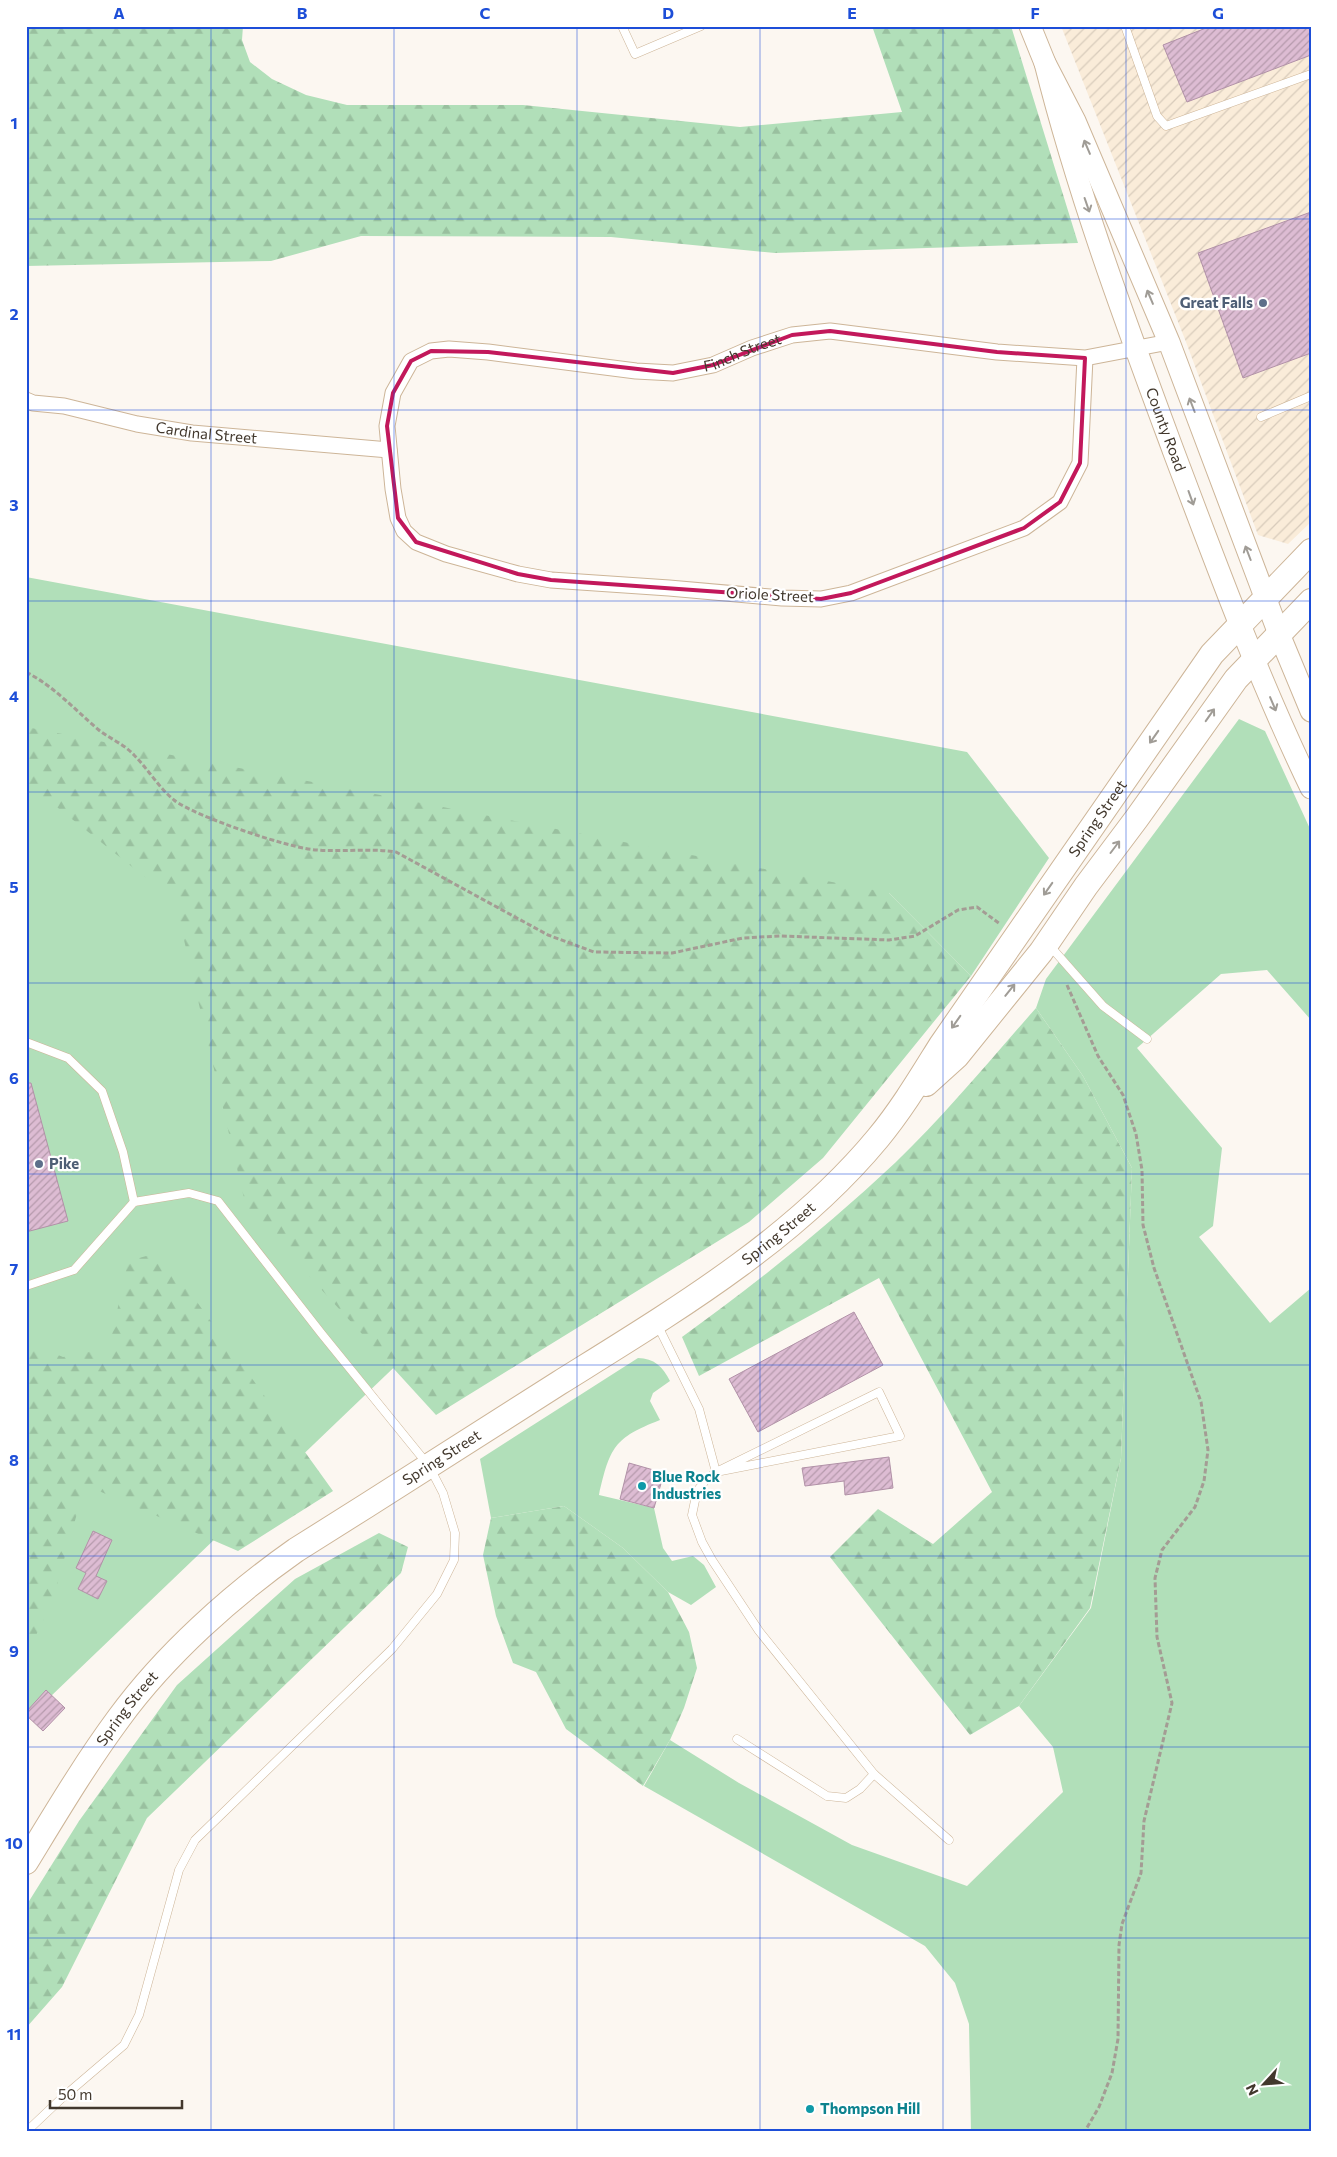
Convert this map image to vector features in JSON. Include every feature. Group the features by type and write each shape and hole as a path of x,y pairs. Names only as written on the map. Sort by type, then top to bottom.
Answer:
{"main road":[{"name":"County Road","path":"1030,26 1045,64 1075,121 1169,342 1278,634 1311,711"},
{"name":"County Road","path":"1045,64 1061,126 1136,348 1240,625 1289,742 1311,788"},
{"name":"Spring Street","path":"26,1862 77,1780 120,1717 175,1654 259,1576 296,1550 656,1322 725,1276 777,1237 824,1194 877,1140 906,1102 940,1045 1212,654 1311,552"},
{"name":"Spring Street","path":"906,1102 957,1056 1047,943 1236,679 1311,601"}],"street":[{"name":"Finch Street","path":"389,450 387,426 393,393 411,361 430,351 488,352 636,371 672,373 713,365 752,348 792,335 830,331 997,352 1085,358 1169,342"},
{"name":"Oriole Street","path":"389,450 398,518 404,531 416,542 446,554 518,574 551,580 782,598 821,598 851,593 1024,528 1060,502 1080,463 1085,358"},
{"name":"Cardinal Street","path":"26,400 33,403 64,406 137,424 192,433 389,450"}],"lane":[{"path":"622,26 635,54 701,26"},
{"path":"1126,26 1156,116 1166,126 1311,74"},
{"path":"1260,417 1311,396"},
{"path":"1047,943 1103,1006 1147,1039"},
{"path":"26,1042 68,1058 102,1091 123,1152 134,1202"},
{"path":"26,1286 74,1270 134,1202 189,1194 218,1200 321,1333 429,1466 443,1493 455,1533 454,1560 437,1594 392,1649 195,1840 180,1870 139,2015 124,2045 27,2131"},
{"path":"656,1322 699,1409 716,1472"},
{"path":"716,1472 900,1436 880,1392 716,1472 704,1481 697,1491 692,1515 702,1542 759,1631 874,1774 949,1840"},
{"path":"737,1739 827,1796 846,1798 860,1789 874,1774"}],"path":[{"path":"26,672 42,680 64,697 100,731 132,753 174,800 191,811 290,846 316,850 378,849 396,852 548,935 594,952 672,953 743,938 780,936 889,940 915,936 958,910 976,907 1016,935"},
{"path":"1063,977 1098,1056 1122,1095 1136,1134 1142,1170 1142,1225 1154,1268 1201,1402 1208,1450 1204,1481 1195,1507 1162,1550 1155,1578 1157,1637 1172,1703 1144,1821 1141,1873 1122,1924 1119,1945 1118,2040 1113,2064 1099,2107 1085,2131"}],"highlighted area":[{"path":"830,331 997,352 1085,358 1080,463 1060,502 1024,528 851,593 821,599 551,580 518,574 416,542 398,518 387,426 393,393 411,361 431,351 488,352 673,373 713,365 792,335"}],"shaded area":[{"path":"1061,26 1311,26 1311,522 1288,544 1258,535 1186,342"}],"green space":[{"path":"26,26 243,26 242,40 250,62 272,79 306,95 347,105 523,105 740,127 902,112 872,26 1011,26 1078,243 775,253 611,237 361,236 271,261 26,266"},
{"path":"26,577 967,752 1049,858 971,976 889,893 26,1720"},
{"path":"1239,719 1265,731 1311,831 1311,1020 1267,970 1221,974 1137,1048 1222,1148 1213,1226 1199,1237 1270,1323 1311,1288 1311,2131 971,2131 969,2024 955,1983 925,1946 644,1786 670,1740 739,1783 852,1845 967,1886 1063,1792 1053,1747 1019,1706 1091,1608 1121,1458 1132,1168 1083,1076 1036,1008 1046,979"},
{"path":"26,727 889,893 971,976 823,1158 749,1222 436,1415 246,1207 175,901 53,804 26,797"},
{"path":"1036,1008 1083,1076 1132,1168 1121,1458 1090,1608 1019,1706 970,1735 830,1557 878,1509 933,1544 992,1492 879,1278 699,1376 682,1337 792,1253 896,1162 950,1106"},
{"path":"161,1252 333,1491 238,1551 85,1485 53,1599 26,1657 26,1342 63,1357 109,1348 128,1261"},
{"path":"638,1358 644,1358 657,1364 670,1381 653,1393 650,1401 660,1420 633,1433 616,1446 607,1466 599,1495 654,1508 663,1548 672,1561 693,1556 704,1565 716,1587 691,1605 668,1592 623,1548 564,1506 491,1518 480,1459"},
{"path":"564,1506 623,1548 668,1592 689,1632 697,1668 684,1708 670,1740 643,1786 566,1729 536,1672 513,1663 496,1616 483,1555 491,1518"},
{"path":"379,1533 408,1547 401,1573 147,1818 62,1987 26,2028 26,1906 79,1821 177,1685 295,1579"}],"building":[{"path":"1211,26 1311,26 1311,55 1187,102 1163,45"},
{"name":"Great Falls","path":"1311,212 1311,353 1243,378 1198,253"},
{"name":"Pike","path":"26,1083 31,1083 68,1221 26,1232"},
{"path":"854,1312 883,1365 758,1432 729,1379"},
{"path":"889,1457 893,1488 845,1495 844,1481 805,1486 802,1468"},
{"name":"Blue Rock Industries","path":"629,1463 664,1473 654,1508 620,1499"},
{"path":"93,1531 112,1540 96,1576 107,1581 98,1599 78,1589 86,1573 76,1568"},
{"path":"46,1690 65,1708 43,1731 26,1715 26,1712"}],"place":[{"name":"Great Falls","path":"1263,303"},
{"name":"Pike","path":"39,1164"},
{"name":"Blue Rock Industries","path":"642,1486"},
{"name":"Thompson Hill","path":"810,2109"}]}
